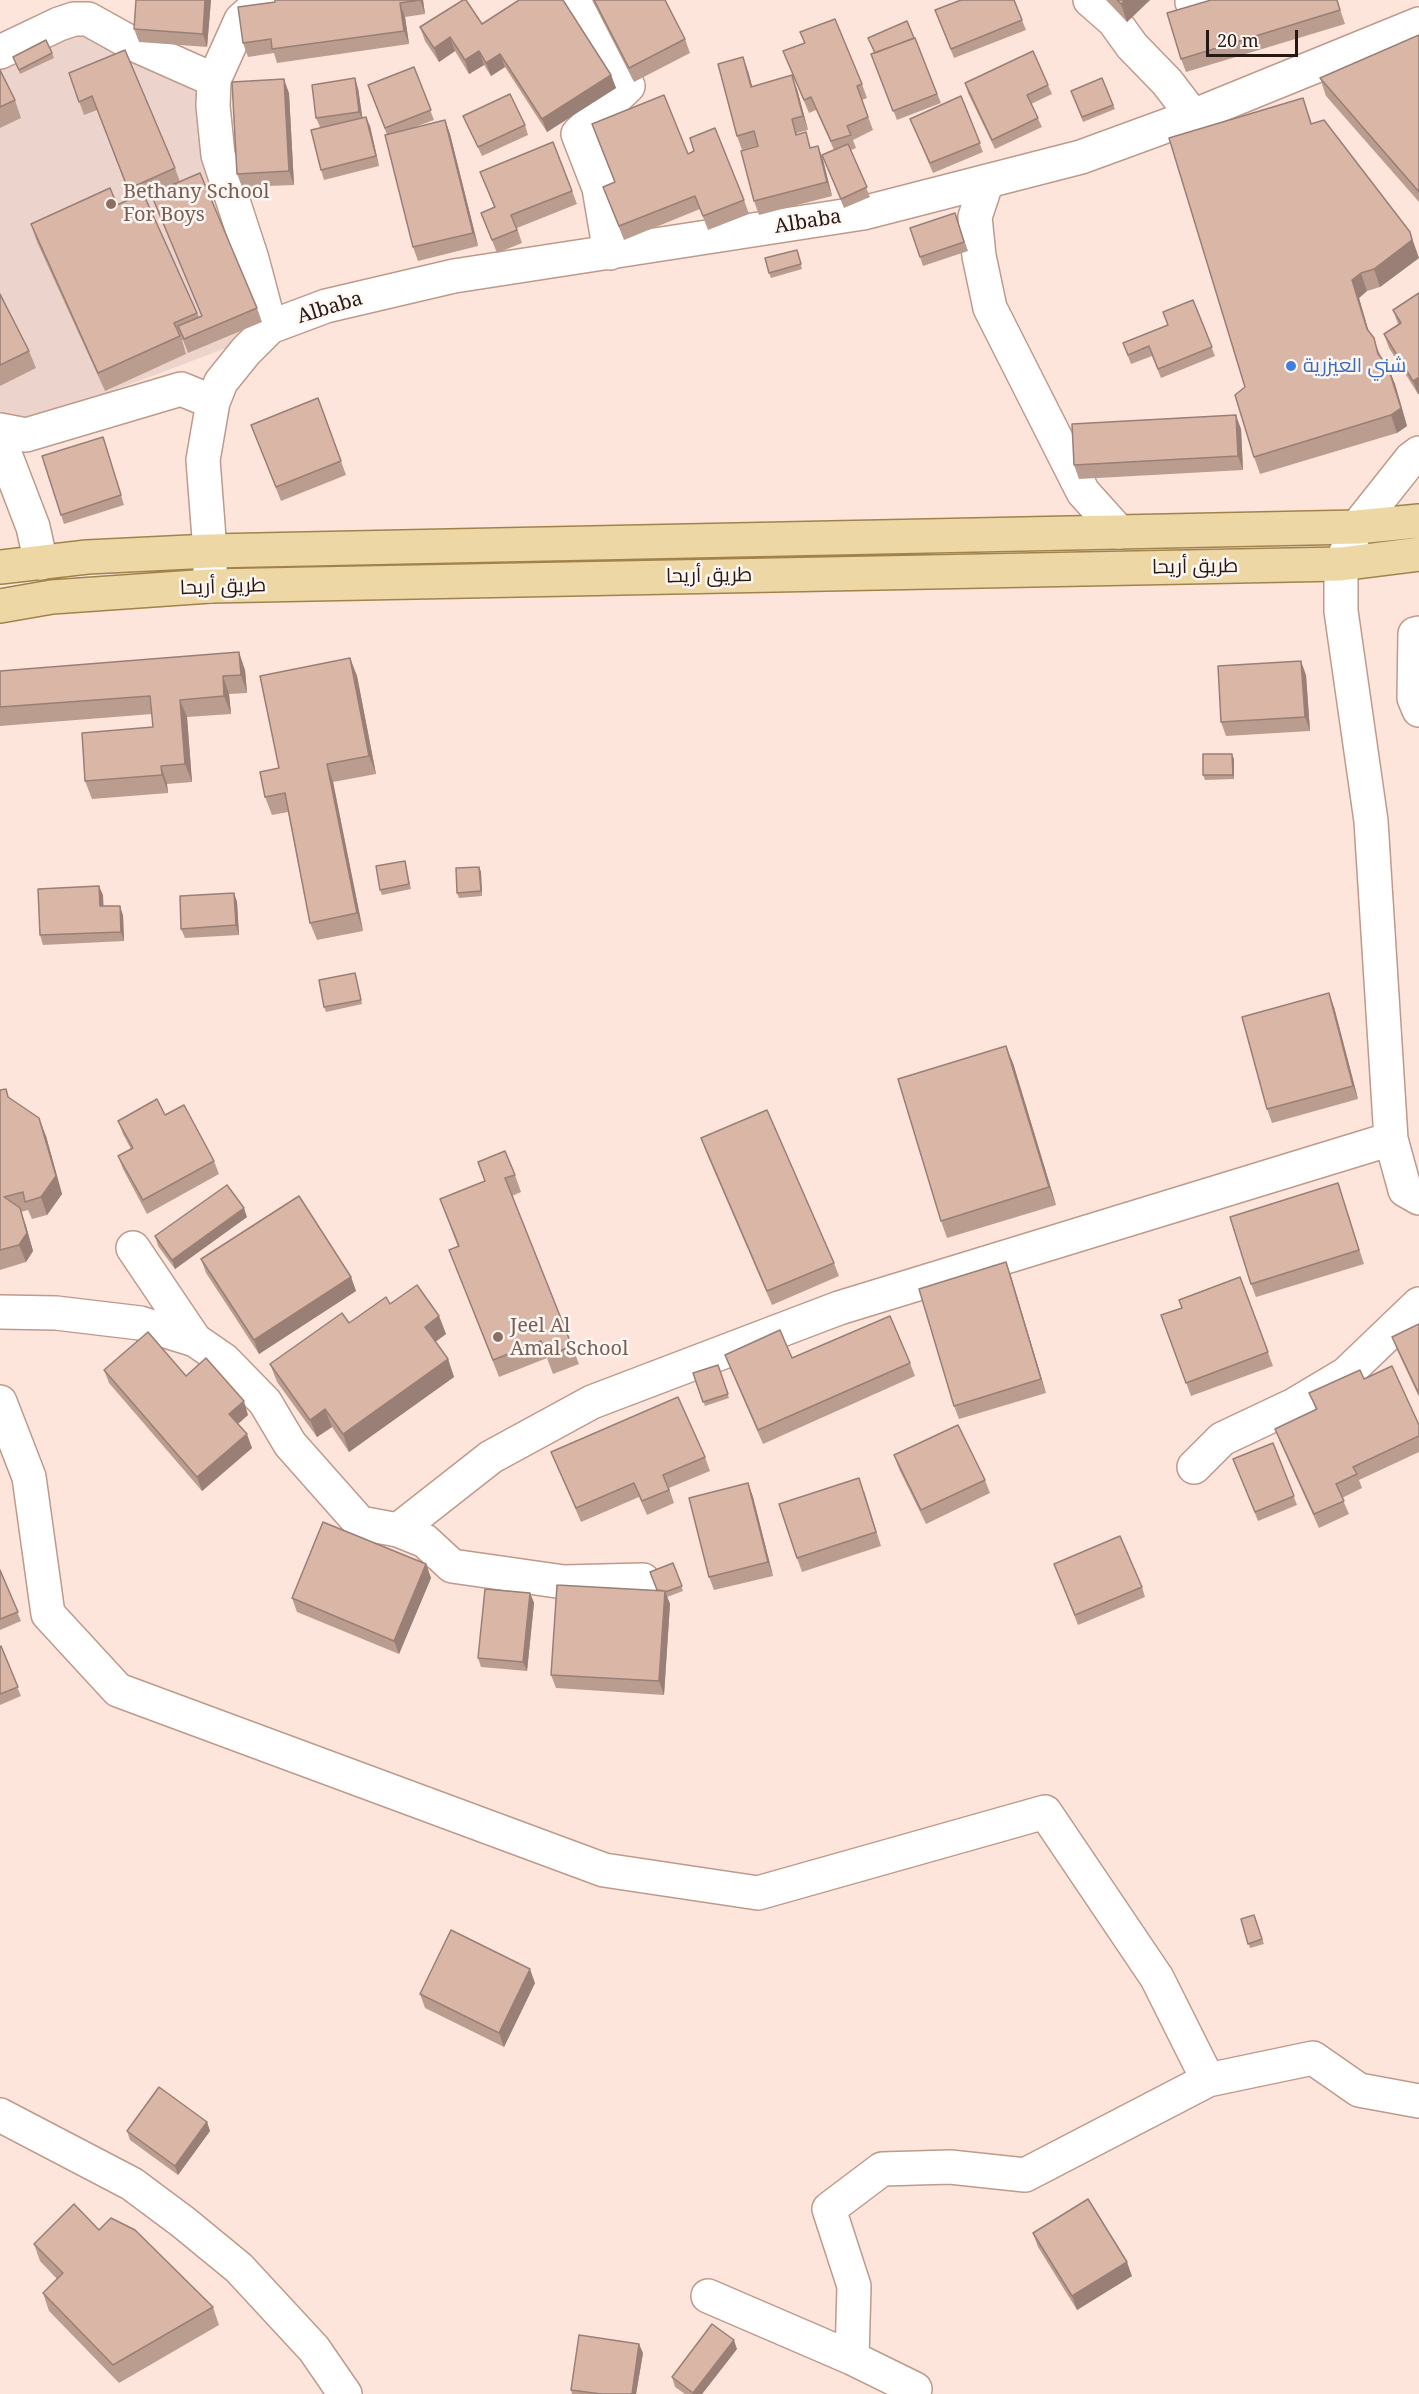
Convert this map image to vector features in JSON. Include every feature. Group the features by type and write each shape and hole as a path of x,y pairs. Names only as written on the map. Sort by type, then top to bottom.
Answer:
{"main road":[{"name":"طريق أريحا","path":"0,567 87,557 210,551 1357,527 1419,521"},
{"name":"طريق أريحا","path":"0,606 52,597 210,586 1341,564 1419,554"}],"street":[{"path":"263,0 241,20 214,80 213,106 218,155 249,249 270,327"},
{"path":"577,0 628,86 578,134 599,188 610,253"},
{"path":"1090,0 1114,21 1132,46 1167,82 1193,116"},
{"path":"0,52 59,24 74,19 88,19 133,44 214,80"},
{"name":"Albaba","path":"210,586 210,551 203,460 213,402 221,382 246,351 270,327 326,306 454,276 863,213 1081,157 1193,116 1419,24"},
{"path":"987,181 975,217 979,256 990,308 1083,492 1119,532"},
{"path":"0,430 26,435 182,389 213,402"},
{"path":"0,441 33,527 41,562"},
{"path":"1419,453 1411,459 1357,527 1341,564 1341,611 1371,821 1391,1139 1406,1190 1419,1198"},
{"path":"1419,633 1416,634 1414,699 1419,710"},
{"path":"398,1530 491,1456 592,1402 614,1393 839,1308 1391,1139"},
{"path":"133,1248 195,1340"},
{"path":"1194,1467 1222,1439 1294,1405 1346,1374 1419,1304"},
{"path":"0,1312 56,1313 140,1323 195,1340 224,1360 265,1402 290,1444 360,1523 398,1530 425,1541 452,1566 564,1582 643,1580"},
{"path":"0,1402 29,1477 48,1614 118,1690 604,1870 758,1893 1045,1812 1157,1978 1208,2080"},
{"path":"852,2358 854,2286 829,2209 882,2169 950,2167 1025,2175 1208,2080 1313,2058 1359,2090 1419,2101"},
{"path":"0,2115 132,2184 183,2222 239,2268 314,2349 345,2394"},
{"path":"708,2296 852,2358 915,2389 913,2394"}],"shaded area":[{"name":"Bethany School For Boys","path":"82,25 198,94 258,319 237,344 72,406 18,419 0,412 0,67"}],"building":[{"path":"136,0 205,0 203,34 134,29"},
{"path":"275,0 420,0 400,3 404,31 272,49 271,39 243,43 238,7 275,2"},
{"path":"466,0 482,24 519,0 563,0 611,75 542,119 500,54 486,63 479,51 465,60 450,37 434,48 420,27"},
{"path":"594,0 665,0 685,39 629,68"},
{"path":"961,0 1014,0 1022,20 951,49 935,10"},
{"path":"1211,0 1337,0 1340,10 1181,59 1167,13"},
{"path":"835,19 862,84 857,86 868,117 847,126 851,135 831,141 811,97 804,100 783,51 805,43 800,32"},
{"path":"907,21 914,38 875,53 868,38"},
{"path":"1419,35 1419,192 1320,78"},
{"path":"915,38 937,94 893,111 871,54"},
{"path":"46,40 52,53 19,70 13,57"},
{"path":"125,50 175,168 128,189 92,96 79,102 69,73"},
{"path":"1033,51 1048,85 1027,95 1038,118 992,140 965,83"},
{"path":"743,57 751,87 792,75 803,116 792,119 796,135 806,132 810,148 818,146 827,182 754,201 741,151 758,146 754,131 737,136 718,64"},
{"path":"414,67 431,110 385,128 368,85"},
{"path":"0,70 15,100 0,107"},
{"path":"355,78 359,112 316,118 312,85"},
{"path":"1102,78 1113,105 1082,117 1071,91"},
{"path":"284,79 289,171 237,174 232,82"},
{"path":"510,94 525,125 478,147 463,116"},
{"path":"664,95 688,154 694,151 690,138 715,128 744,200 703,216 695,196 619,226 603,187 615,182 592,124"},
{"path":"961,96 980,143 930,163 910,119"},
{"path":"1303,98 1311,124 1324,120 1410,232 1412,240 1374,269 1361,273 1352,280 1367,329 1374,338 1378,354 1388,367 1401,408 1391,415 1254,457 1235,395 1245,387 1169,138"},
{"path":"366,117 376,156 321,170 311,130"},
{"path":"445,120 473,233 413,247 385,135"},
{"path":"553,142 572,191 511,215 517,230 492,240 481,213 495,207 480,172"},
{"path":"848,144 867,187 841,199 822,155"},
{"path":"200,173 257,308 184,339 178,326 202,316 151,194"},
{"path":"110,188 117,205 143,193 197,313 174,323 180,336 98,373 31,224"},
{"path":"955,213 964,242 920,257 910,228"},
{"path":"797,250 801,264 769,273 765,258"},
{"path":"1419,293 1419,377 1413,381 1384,334 1401,323 1393,310"},
{"path":"0,294 29,351 0,365"},
{"path":"1193,300 1212,347 1158,369 1149,346 1128,355 1123,343 1168,325 1163,312"},
{"path":"318,398 341,461 276,487 251,425"},
{"path":"1236,415 1238,456 1074,465 1072,424"},
{"path":"103,437 121,495 61,515 42,456"},
{"path":"239,652 241,675 223,676 224,696 180,700 185,764 161,766 162,775 85,781 82,733 153,727 150,696 0,707 0,671"},
{"path":"350,658 369,756 327,764 357,913 310,923 285,793 265,797 260,772 279,768 260,676"},
{"path":"1301,661 1305,717 1221,722 1218,666"},
{"path":"1203,754 1232,754 1233,775 1203,775"},
{"path":"405,861 409,884 380,890 376,866"},
{"path":"479,867 481,891 457,893 456,868"},
{"path":"99,886 100,906 120,906 121,932 40,935 38,889"},
{"path":"234,893 236,925 181,929 180,896"},
{"path":"355,973 361,1000 324,1007 319,980"},
{"path":"1329,993 1353,1086 1267,1109 1242,1017"},
{"path":"1006,1046 1049,1187 941,1221 898,1079"},
{"path":"6,1089 8,1097 39,1118 56,1176 41,1197 25,1202 23,1192 4,1197 20,1208 27,1233 19,1245 0,1250 0,1090"},
{"path":"157,1099 165,1115 184,1105 214,1161 143,1200 118,1156 133,1148 118,1121"},
{"path":"767,1110 834,1263 767,1291 701,1138"},
{"path":"505,1151 515,1175 505,1178 572,1346 547,1356 541,1341 493,1360 449,1250 459,1246 440,1199 485,1181 478,1162"},
{"path":"1338,1183 1359,1250 1251,1284 1230,1217"},
{"path":"227,1185 244,1208 172,1260 155,1236"},
{"path":"299,1196 351,1277 254,1340 201,1259"},
{"path":"1006,1262 1041,1379 954,1406 919,1289"},
{"path":"1240,1277 1268,1352 1186,1383 1161,1315 1182,1308 1179,1300"},
{"path":"417,1285 439,1316 425,1327 448,1359 343,1434 325,1409 310,1420 270,1364 342,1313 349,1323 386,1297 390,1304"},
{"path":"890,1316 910,1363 758,1430 725,1355 780,1330 792,1358"},
{"path":"1419,1324 1419,1394 1392,1337"},
{"path":"148,1332 186,1376 206,1358 244,1401 229,1414 247,1434 197,1477 104,1370"},
{"path":"718,1365 728,1394 703,1402 693,1373"},
{"path":"1392,1366 1419,1425 1419,1436 1353,1467 1357,1474 1336,1484 1344,1501 1314,1514 1275,1429 1317,1409 1309,1393 1360,1370 1364,1379"},
{"path":"678,1397 705,1457 663,1475 669,1490 642,1501 634,1483 576,1508 551,1452"},
{"path":"958,1425 985,1480 921,1510 894,1455"},
{"path":"1273,1443 1294,1496 1255,1512 1233,1459"},
{"path":"859,1478 876,1532 797,1558 779,1504"},
{"path":"748,1483 768,1562 709,1577 689,1498"},
{"path":"323,1522 426,1564 394,1641 292,1598"},
{"path":"1120,1536 1142,1587 1075,1615 1054,1564"},
{"path":"673,1563 682,1586 665,1592 657,1590 650,1572"},
{"path":"0,1570 18,1612 0,1619"},
{"path":"557,1585 665,1591 659,1681 551,1675"},
{"path":"485,1589 530,1593 523,1662 478,1658"},
{"path":"0,1647 18,1687 0,1694"},
{"path":"1254,1915 1262,1939 1248,1944 1241,1919"},
{"path":"451,1930 530,1969 499,2033 420,1994"},
{"path":"159,2087 207,2122 175,2166 127,2131"},
{"path":"1088,2199 1127,2262 1072,2296 1033,2233"},
{"path":"74,2204 99,2230 111,2218 135,2230 213,2307 113,2365 43,2293 63,2273 34,2244"},
{"path":"712,2324 734,2340 693,2393 672,2377"},
{"path":"579,2335 639,2344 632,2394 601,2394 571,2390"}],"place":[{"name":"Bethany School For Boys","path":"111,204"},
{"name":"شني العيزرية","path":"1291,366"},
{"name":"Jeel Al Amal School","path":"498,1337"}]}
